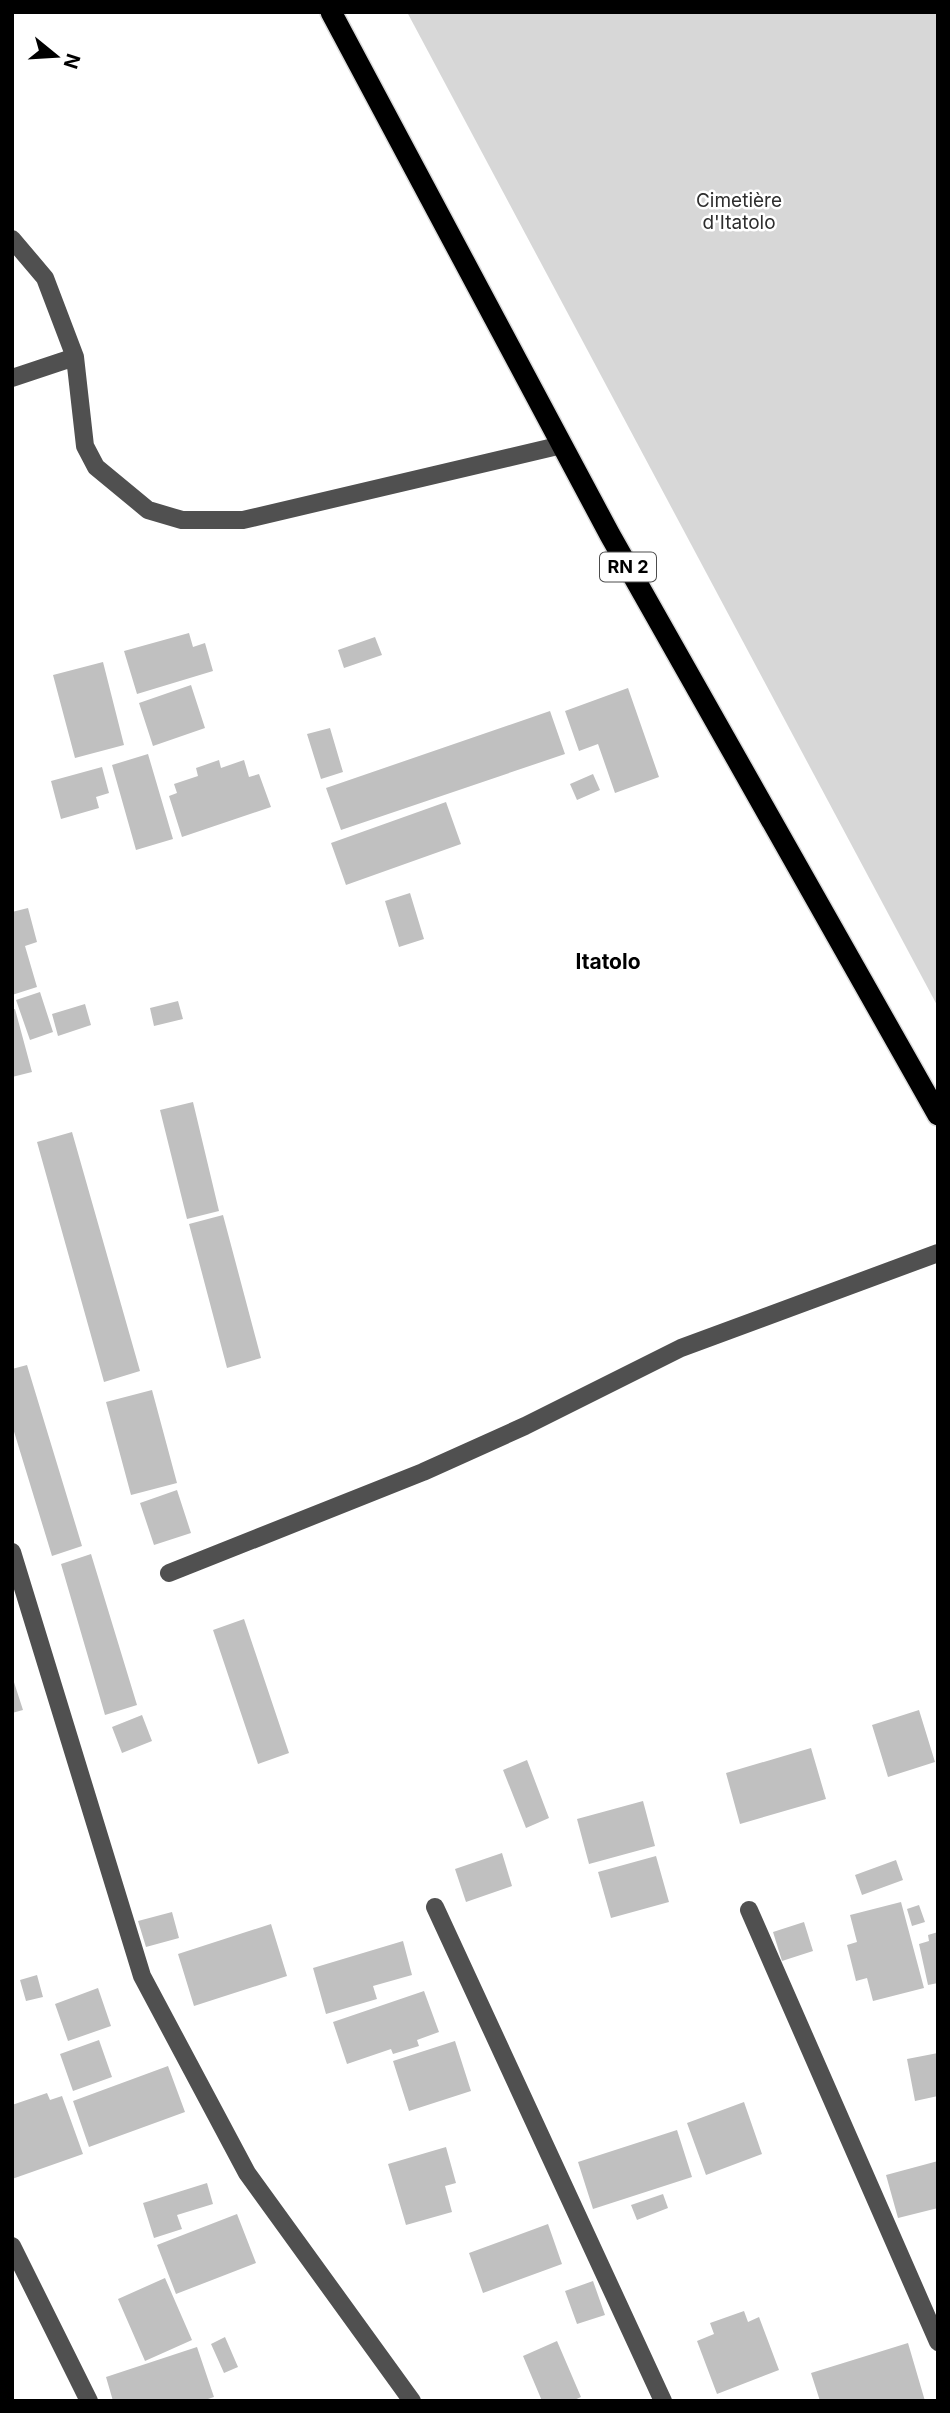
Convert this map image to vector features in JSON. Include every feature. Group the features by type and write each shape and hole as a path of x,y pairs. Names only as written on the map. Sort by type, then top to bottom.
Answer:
{"highway":[{"name":"RN 2","path":"331,12 610,535 938,1115"}],"street":[{"path":"12,239 45,278 75,356 85,446 96,467 148,510 182,520 243,520 562,445"},
{"path":"12,377 75,356"},
{"path":"169,1573 423,1472 525,1426 681,1348 938,1253"},
{"path":"12,1552 142,1976 247,2174 412,2401"},
{"path":"435,1907 663,2401"},
{"path":"749,1910 938,2342"},
{"path":"12,2246 89,2401"}],"green space":[{"name":"Cimetière d'Itatolo","path":"407,12 938,12 938,1007"}],"building":[{"path":"189,633 193,647 205,643 213,671 137,694 124,651"},
{"path":"375,637 382,655 344,668 338,650"},
{"path":"103,662 124,745 75,758 53,675"},
{"path":"191,685 205,728 153,746 139,703"},
{"path":"628,688 659,777 615,793 598,744 579,751 565,711"},
{"path":"550,711 565,754 341,830 326,788"},
{"path":"330,728 343,772 321,779 307,734"},
{"path":"148,754 173,839 136,850 112,765"},
{"path":"219,760 221,768 244,760 249,777 259,774 271,807 182,837 169,796 177,793 174,784 198,776 196,768"},
{"path":"102,767 109,793 96,797 99,808 61,819 51,781"},
{"path":"593,774 600,790 577,800 570,784"},
{"path":"446,802 461,844 346,885 331,843"},
{"path":"410,893 424,939 399,947 385,901"},
{"path":"28,908 37,942 25,946 37,987 12,995 12,912"},
{"path":"40,992 53,1032 30,1040 16,1000"},
{"path":"178,1001 183,1019 154,1026 150,1008"},
{"path":"85,1004 91,1025 58,1036 52,1014"},
{"path":"15,1009 32,1072 12,1077 12,1010"},
{"path":"193,1102 219,1211 187,1219 160,1110"},
{"path":"72,1132 140,1371 104,1382 37,1142"},
{"path":"223,1215 261,1358 227,1368 189,1224"},
{"path":"27,1365 82,1546 52,1556 12,1425 12,1369"},
{"path":"152,1390 177,1483 131,1495 106,1402"},
{"path":"177,1490 191,1533 154,1545 140,1503"},
{"path":"91,1554 137,1705 105,1715 61,1564"},
{"path":"244,1619 289,1753 258,1764 213,1630"},
{"path":"12,1676 23,1710 12,1713"},
{"path":"919,1710 935,1762 888,1777 872,1725"},
{"path":"142,1715 152,1741 122,1753 112,1727"},
{"path":"811,1748 826,1799 740,1824 726,1773"},
{"path":"527,1760 549,1818 526,1828 503,1770"},
{"path":"643,1801 655,1846 589,1864 577,1819"},
{"path":"502,1853 512,1886 466,1902 455,1869"},
{"path":"656,1856 669,1902 611,1918 598,1872"},
{"path":"896,1860 903,1880 862,1895 855,1875"},
{"path":"901,1902 924,1988 873,2001 867,1978 856,1981 847,1945 857,1942 850,1915"},
{"path":"919,1905 925,1922 912,1926 907,1909"},
{"path":"172,1912 179,1938 146,1947 138,1921"},
{"path":"804,1922 813,1951 782,1961 773,1932"},
{"path":"271,1924 287,1976 194,2006 178,1954"},
{"path":"938,1932 938,1983 928,1985 919,1944 929,1941 928,1935"},
{"path":"403,1941 412,1975 373,1986 377,1999 326,2014 313,1968"},
{"path":"37,1975 43,1997 26,2001 20,1980"},
{"path":"98,1988 111,2026 68,2041 55,2004"},
{"path":"424,1991 439,2032 417,2040 419,2046 393,2054 391,2049 347,2064 333,2022"},
{"path":"99,2040 112,2077 73,2091 60,2054"},
{"path":"455,2041 471,2091 409,2111 393,2061"},
{"path":"938,2053 938,2096 915,2101 907,2059"},
{"path":"168,2066 185,2112 89,2147 73,2101"},
{"path":"47,2093 50,2100 62,2096 83,2154 12,2179 12,2105"},
{"path":"744,2102 762,2154 706,2175 687,2123"},
{"path":"677,2130 692,2177 593,2209 578,2162"},
{"path":"446,2147 456,2183 445,2186 452,2212 406,2225 388,2164"},
{"path":"938,2161 938,2208 898,2218 886,2175"},
{"path":"207,2183 213,2204 177,2215 182,2229 154,2238 143,2203"},
{"path":"663,2194 668,2208 637,2220 631,2205"},
{"path":"237,2214 256,2263 176,2294 157,2245"},
{"path":"548,2224 562,2264 483,2293 469,2253"},
{"path":"165,2278 192,2340 145,2361 118,2299"},
{"path":"593,2281 605,2315 577,2324 565,2291"},
{"path":"744,2311 748,2322 759,2317 779,2370 717,2394 697,2341 714,2334 710,2323"},
{"path":"225,2337 238,2367 224,2373 211,2344"},
{"path":"557,2341 581,2397 572,2401 542,2401 523,2356"},
{"path":"908,2343 925,2401 820,2401 811,2373"},
{"path":"197,2347 214,2397 202,2401 113,2401 106,2377"}],"district":[{"name":"Itatolo","path":"608,962"}]}
